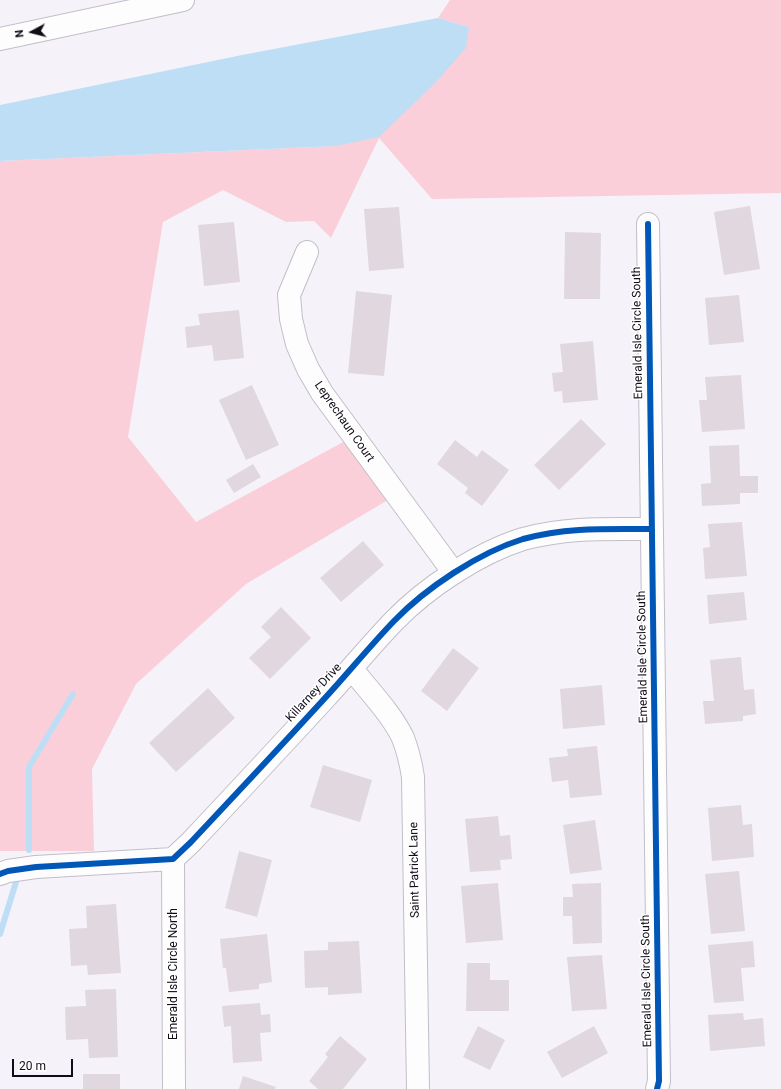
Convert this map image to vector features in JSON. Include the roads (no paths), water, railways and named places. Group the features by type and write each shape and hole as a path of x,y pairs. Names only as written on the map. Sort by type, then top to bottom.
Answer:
{"street":[{"path":"0,39 183,0"},
{"name":"Emerald Isle Circle South","path":"648,224 659,1081 657,1089"},
{"name":"Leprechaun Court","path":"307,252 289,295 291,319 297,344 308,370 322,393 454,573"},
{"name":"Killarney Drive","path":"173,859 192,842 395,621 423,595 454,573 481,556 523,539 581,529 652,529"},
{"name":"Saint Patrick Lane","path":"352,669 388,714 402,738 410,758 413,777 418,1089"},
{"path":"0,874 8,871 36,867 173,859"},
{"name":"Emerald Isle Circle North","path":"173,859 174,1089"}],"water":[{"path":"438,18 469,27 466,48 436,82 379,137 336,146 0,161 0,105 242,55"}],"waterway":[{"path":"29,850 29,767 73,694"},
{"path":"0,934 16,882"}]}
